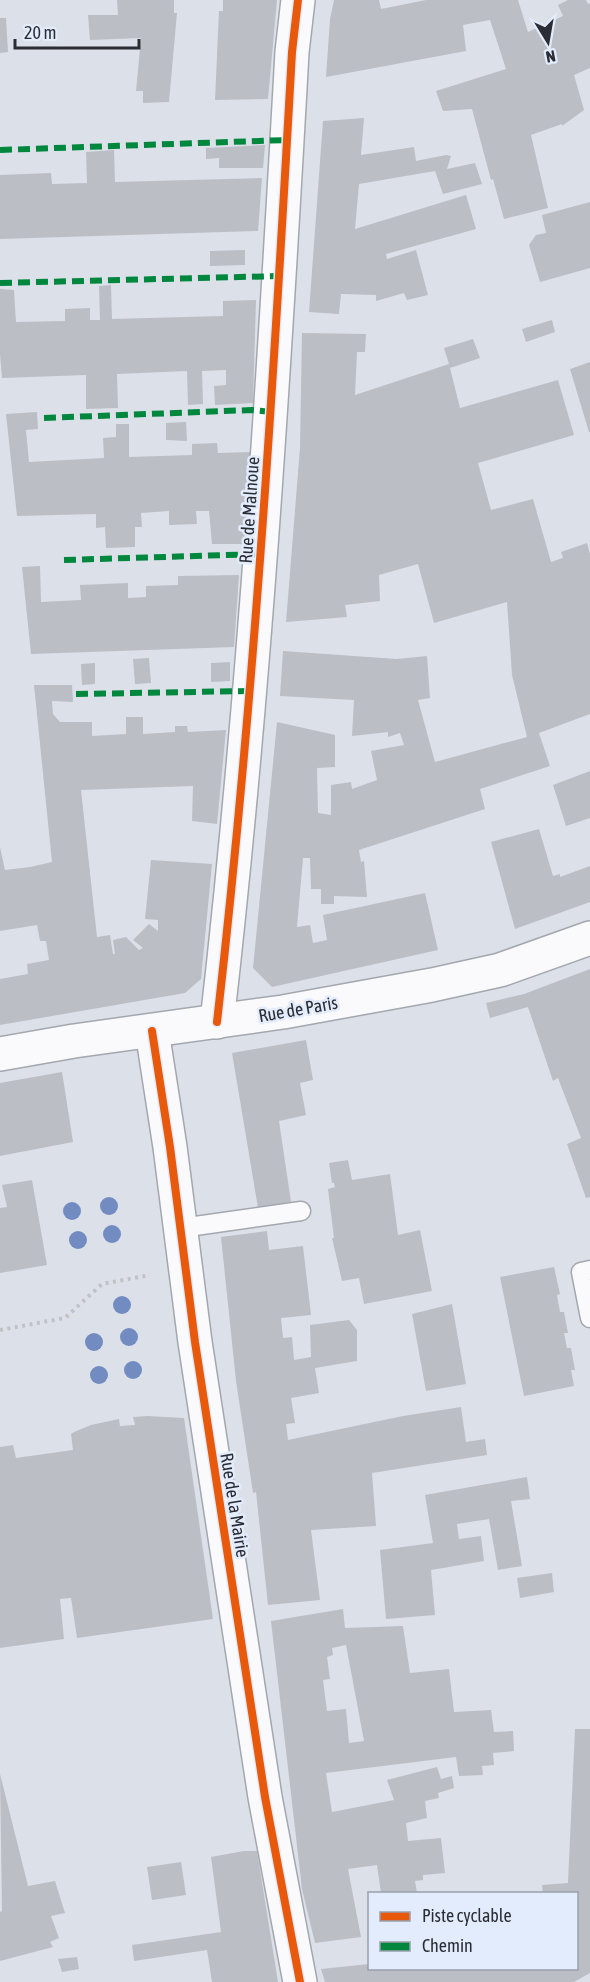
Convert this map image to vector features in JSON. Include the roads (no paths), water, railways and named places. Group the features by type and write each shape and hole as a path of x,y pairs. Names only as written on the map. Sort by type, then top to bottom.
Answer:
{"street":[{"name":"Rue de Malnoue","path":"217,1022 260,565 292,52 298,0"},
{"name":"Rue de Paris","path":"0,1054 74,1041 305,1008 500,970 590,938"},
{"name":"Rue de la Mairie","path":"152,1031 265,1797 300,1982"}],"lane":[{"path":"181,1228 301,1210"},
{"path":"590,1270 581,1272 590,1318"}]}
